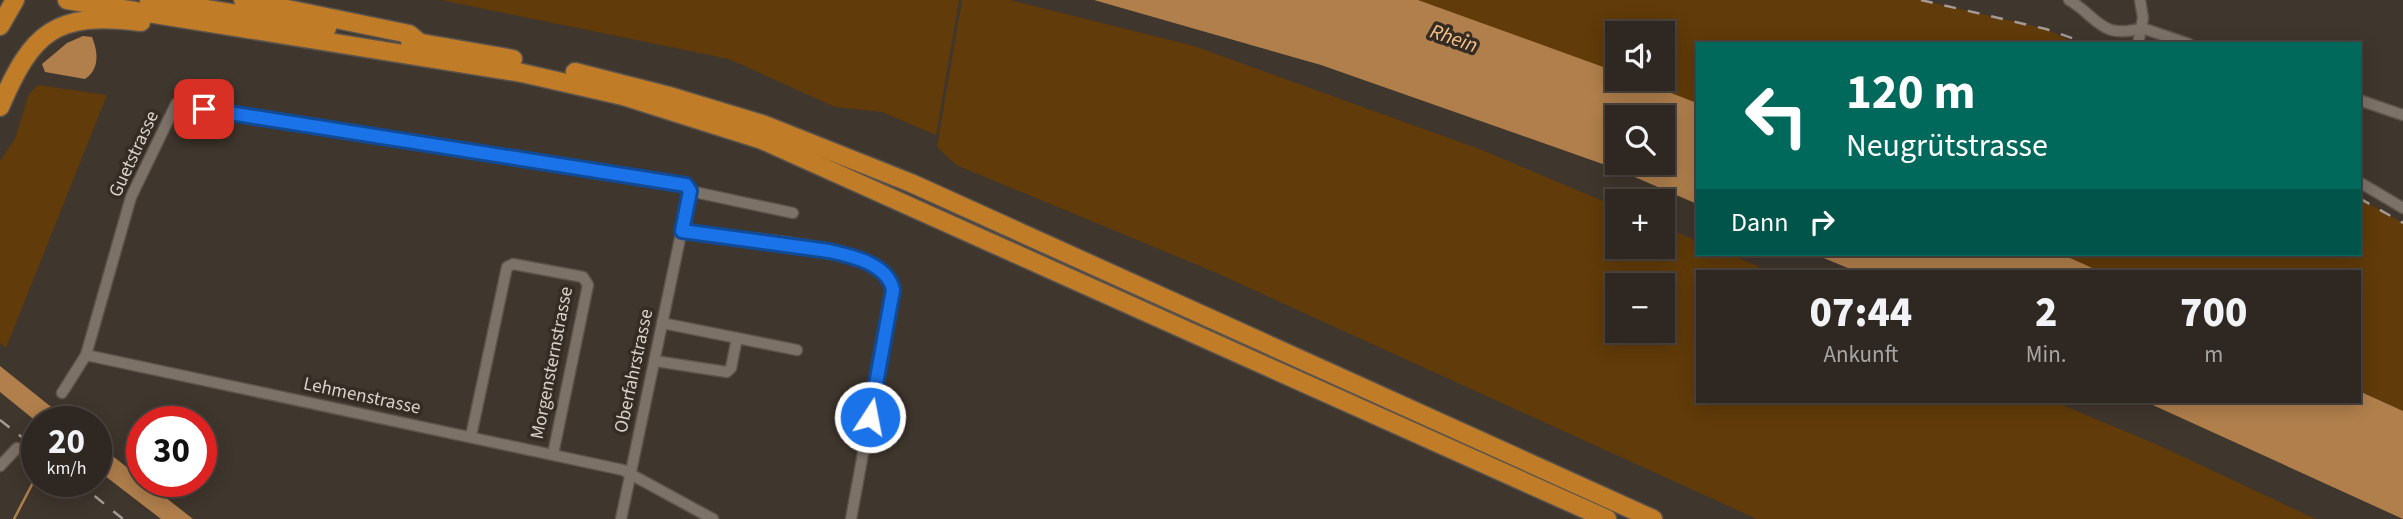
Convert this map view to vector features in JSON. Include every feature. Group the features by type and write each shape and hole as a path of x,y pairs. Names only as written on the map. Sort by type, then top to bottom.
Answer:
{"highway":[{"path":"66,0 372,47 560,81 671,110 762,140 1608,519"},
{"path":"149,0 527,61 634,86 765,125 836,152 995,220 1653,519"},
{"path":"243,0 409,34 420,43"},
{"path":"0,26 13,2"},
{"path":"0,107 21,60 51,31 68,23 90,20 134,21 249,36 269,32"}],"street":[{"path":"2069,0 2105,29 2123,32 2142,28 2183,42"},
{"path":"2138,42 2142,28 2140,0"},
{"path":"2361,101 2403,115"},
{"name":"Guetstrasse","path":"62,393 86,355 131,197 176,104 602,170 686,185 690,191"},
{"path":"2361,183 2403,208"},
{"path":"793,213 690,191 682,231 848,255 884,271 891,279 893,290 851,519"},
{"name":"Oberfahrstrasse","path":"621,519 682,231"},
{"name":"Morgensternstrasse","path":"471,436 507,267 513,264 583,277 588,285 553,454"},
{"path":"662,323 797,350"},
{"path":"654,361 727,372 731,368 737,338"},
{"name":"Lehmenstrasse","path":"86,355 623,470 713,519"},
{"path":"0,466 17,448"}],"shaded area":[{"path":"441,0 959,0 936,135 882,112 835,107 729,59"},
{"path":"962,0 1010,0 1194,46 1482,150 1605,202 1605,259 1675,259 1675,231 1696,241 1696,256 1734,256 1767,270 1696,270 1696,403 2058,403 2158,445 2316,519 1757,519 1212,271 956,165 937,147"},
{"path":"1418,0 1921,0 2046,29 2073,42 1696,42 1696,103 1664,91 1675,91 1675,21 1605,21 1605,69"},
{"path":"38,85 107,95 6,348 0,343 0,161 15,139 29,94"},
{"path":"2361,199 2403,223 2403,411 2361,392 2361,270 2094,270 2062,256 2361,256"}],"water":[{"name":"Rhein","path":"1094,0 1418,0 1605,68 1605,91 1666,91 1696,103 1696,204 1675,194 1675,189 1662,189 1630,175 1675,175 1675,105 1605,105 1605,165 1321,65"},
{"path":"83,36 92,37 96,48 95,65 90,75 85,79 45,72 42,64 67,43"},
{"path":"1819,256 2065,256 2097,270 1853,270"},
{"path":"0,366 50,406 21,406 21,409 0,392"},
{"path":"2361,392 2403,411 2403,519 2148,403 2361,403"},
{"path":"112,456 126,467 126,492 112,481"},
{"path":"132,497 165,497 193,519 161,519"}],"waterway":[{"path":"14,519 26,497"}],"railway":[{"path":"1921,0 2046,29 2083,42"},
{"path":"2361,199 2403,223"},
{"path":"0,420 21,436"},
{"path":"96,497 123,519"}],"route":[{"path":"204,109 686,185 690,191 682,231 829,251 848,255 884,271 891,279 893,290 870,417"}]}
